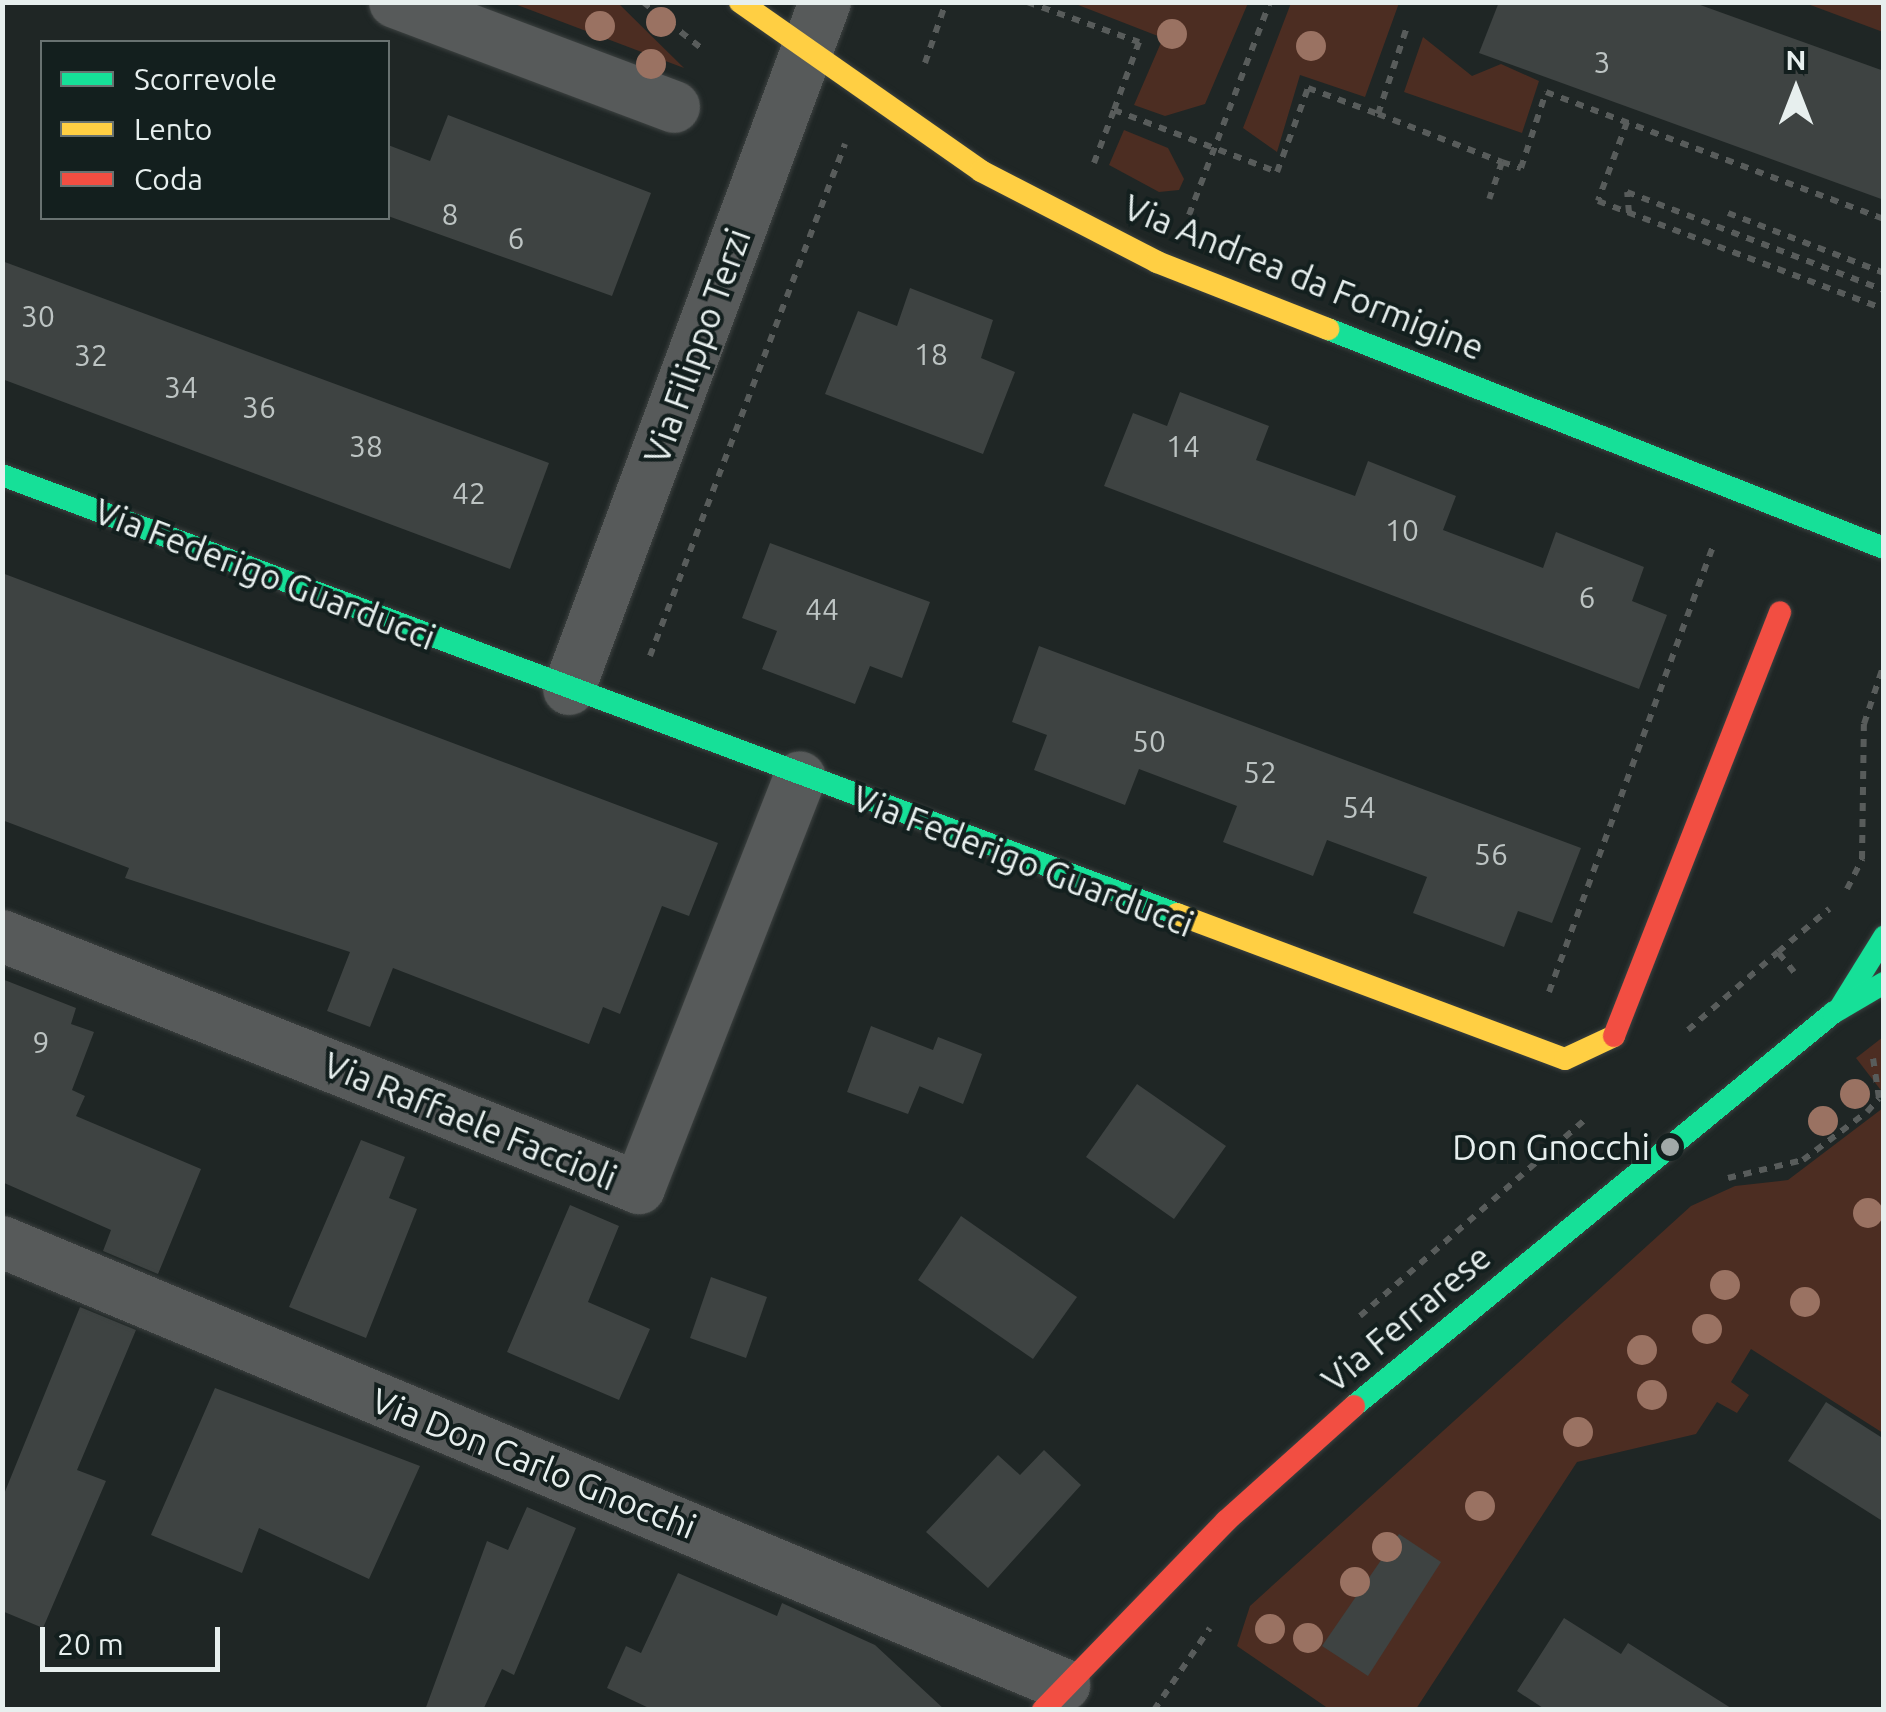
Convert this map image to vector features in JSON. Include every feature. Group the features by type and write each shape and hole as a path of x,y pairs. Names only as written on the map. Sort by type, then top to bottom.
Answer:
{"street":[{"path":"395,2 674,107"},
{"name":"Via Andrea da Formigine","path":"740,2 806,52 981,171 1157,262 1882,548"},
{"name":"Via Filippo Terzi","path":"569,689 825,2"},
{"name":"Via Federigo Guarducci","path":"2,475 800,777 1565,1059 1606,1046 1630,1015 1780,612"},
{"name":"Via Raffaele Faccioli","path":"2,936 639,1188 800,777"},
{"name":"Via Ferrarese","path":"1840,1008 1884,937"},
{"name":"Via Ferrarese","path":"1054,1697 1226,1521 1404,1362 1840,1008 1884,983"},
{"name":"Via Don Carlo Gnocchi","path":"2,1242 1054,1697"}],"path":[{"path":"906,63 921,73 946,2"},
{"path":"1027,2 1139,42 1091,171"},
{"path":"1188,216 1270,2"},
{"path":"1378,114 1406,30"},
{"path":"1114,110 1278,172 1308,88 1521,168 1546,92 1884,219"},
{"path":"1626,122 1598,201 1884,309"},
{"path":"667,667 649,660 851,127"},
{"path":"1074,162 1107,179"},
{"path":"1488,199 1502,162"},
{"path":"1629,213 1626,192 1884,290"},
{"path":"1172,209 1207,223"},
{"path":"1728,213 1884,273"},
{"path":"1837,272 1843,257"},
{"path":"1528,992 1546,999 1720,527"},
{"path":"1680,1036 1778,952 1857,873 1864,724 1884,664"},
{"path":"1778,952 1787,964"},
{"path":"1730,1177 1802,1160 1867,1112 1879,1098 1873,1056"},
{"path":"1353,1322 1606,1102"}],"shaded area":[{"path":"512,3 618,3 684,68"},
{"path":"1073,3 1248,3 1205,104 1165,116 1134,105 1163,38"},
{"path":"1291,3 1399,3 1365,97 1300,75 1277,152 1243,128"},
{"path":"1805,3 1883,3 1883,32"},
{"path":"1423,37 1472,76 1501,64 1539,81 1522,133 1404,92"},
{"path":"1124,130 1168,148 1184,179 1179,190 1159,192 1109,165"},
{"path":"1883,1037 1883,1093 1856,1058"},
{"path":"1883,1108 1883,1433 1751,1349 1731,1382 1749,1395 1737,1413 1717,1402 1696,1434 1577,1462 1416,1709 1329,1709 1237,1646 1250,1606 1691,1206 1735,1186 1788,1180"}],"building":[{"path":"1499,2 1692,2 1884,71 1884,200 1479,53"},
{"path":"448,115 651,193 612,296 390,217 390,146 430,161"},
{"path":"2,261 549,463 510,569 2,379"},
{"path":"910,288 993,320 981,358 1015,372 983,454 825,394 858,311 897,326"},
{"path":"1180,392 1269,426 1256,460 1355,496 1368,461 1456,496 1443,530 1543,568 1556,532 1644,567 1632,601 1667,615 1639,689 1104,486 1133,413 1167,426"},
{"path":"770,543 930,602 902,678 870,666 855,704 762,669 777,631 742,618"},
{"path":"2,573 718,843 689,916 662,906 620,1014 603,1007 589,1044 393,968 370,1027 327,1011 350,952 125,878 129,868 2,820"},
{"path":"1039,646 1581,848 1552,923 1518,911 1504,947 1413,913 1427,877 1327,840 1313,876 1223,842 1237,806 1139,769 1125,805 1034,770 1047,735 1012,722"},
{"path":"2,979 76,1008 71,1024 94,1032 72,1090 85,1096 76,1116 201,1169 158,1274 103,1251 111,1230 2,1182"},
{"path":"871,1026 933,1050 938,1037 982,1054 963,1104 919,1086 908,1114 847,1092"},
{"path":"1137,1084 1226,1146 1174,1219 1086,1157"},
{"path":"361,1140 405,1157 389,1198 417,1209 366,1338 289,1307"},
{"path":"570,1205 619,1226 588,1302 650,1329 619,1400 507,1352"},
{"path":"961,1216 1077,1297 1033,1359 918,1280"},
{"path":"711,1277 767,1297 746,1358 690,1338"},
{"path":"80,1307 136,1330 77,1470 106,1481 43,1628 2,1611 2,1499"},
{"path":"215,1388 420,1466 369,1579 259,1528 242,1573 151,1535"},
{"path":"1826,1402 1884,1439 1884,1522 1788,1461"},
{"path":"1044,1450 1081,1485 988,1588 926,1532 998,1455 1020,1475"},
{"path":"527,1507 576,1528 514,1675 502,1669 483,1710 425,1710 487,1541 508,1550"},
{"path":"1399,1534 1441,1562 1368,1676 1322,1646"},
{"path":"678,1573 777,1616 782,1603 875,1645 945,1710 653,1710 607,1688 626,1646 641,1653"},
{"path":"1564,1618 1621,1654 1628,1643 1734,1710 1546,1710 1517,1691"}],"traffic: fast":[{"path":"1328,329 1884,548"},
{"path":"2,475 1177,914"},
{"path":"1840,1008 1884,937"},
{"path":"1354,1406 1833,1013 1884,983"}],"traffic: slow":[{"path":"740,2 981,171 1157,262 1328,329"},
{"path":"1177,914 1565,1059 1614,1036"}],"traffic: jam":[{"path":"1614,1036 1780,612"},
{"path":"1043,1710 1226,1521 1354,1406"}],"place":[{"name":"Don Gnocchi","path":"1670,1147"}]}
